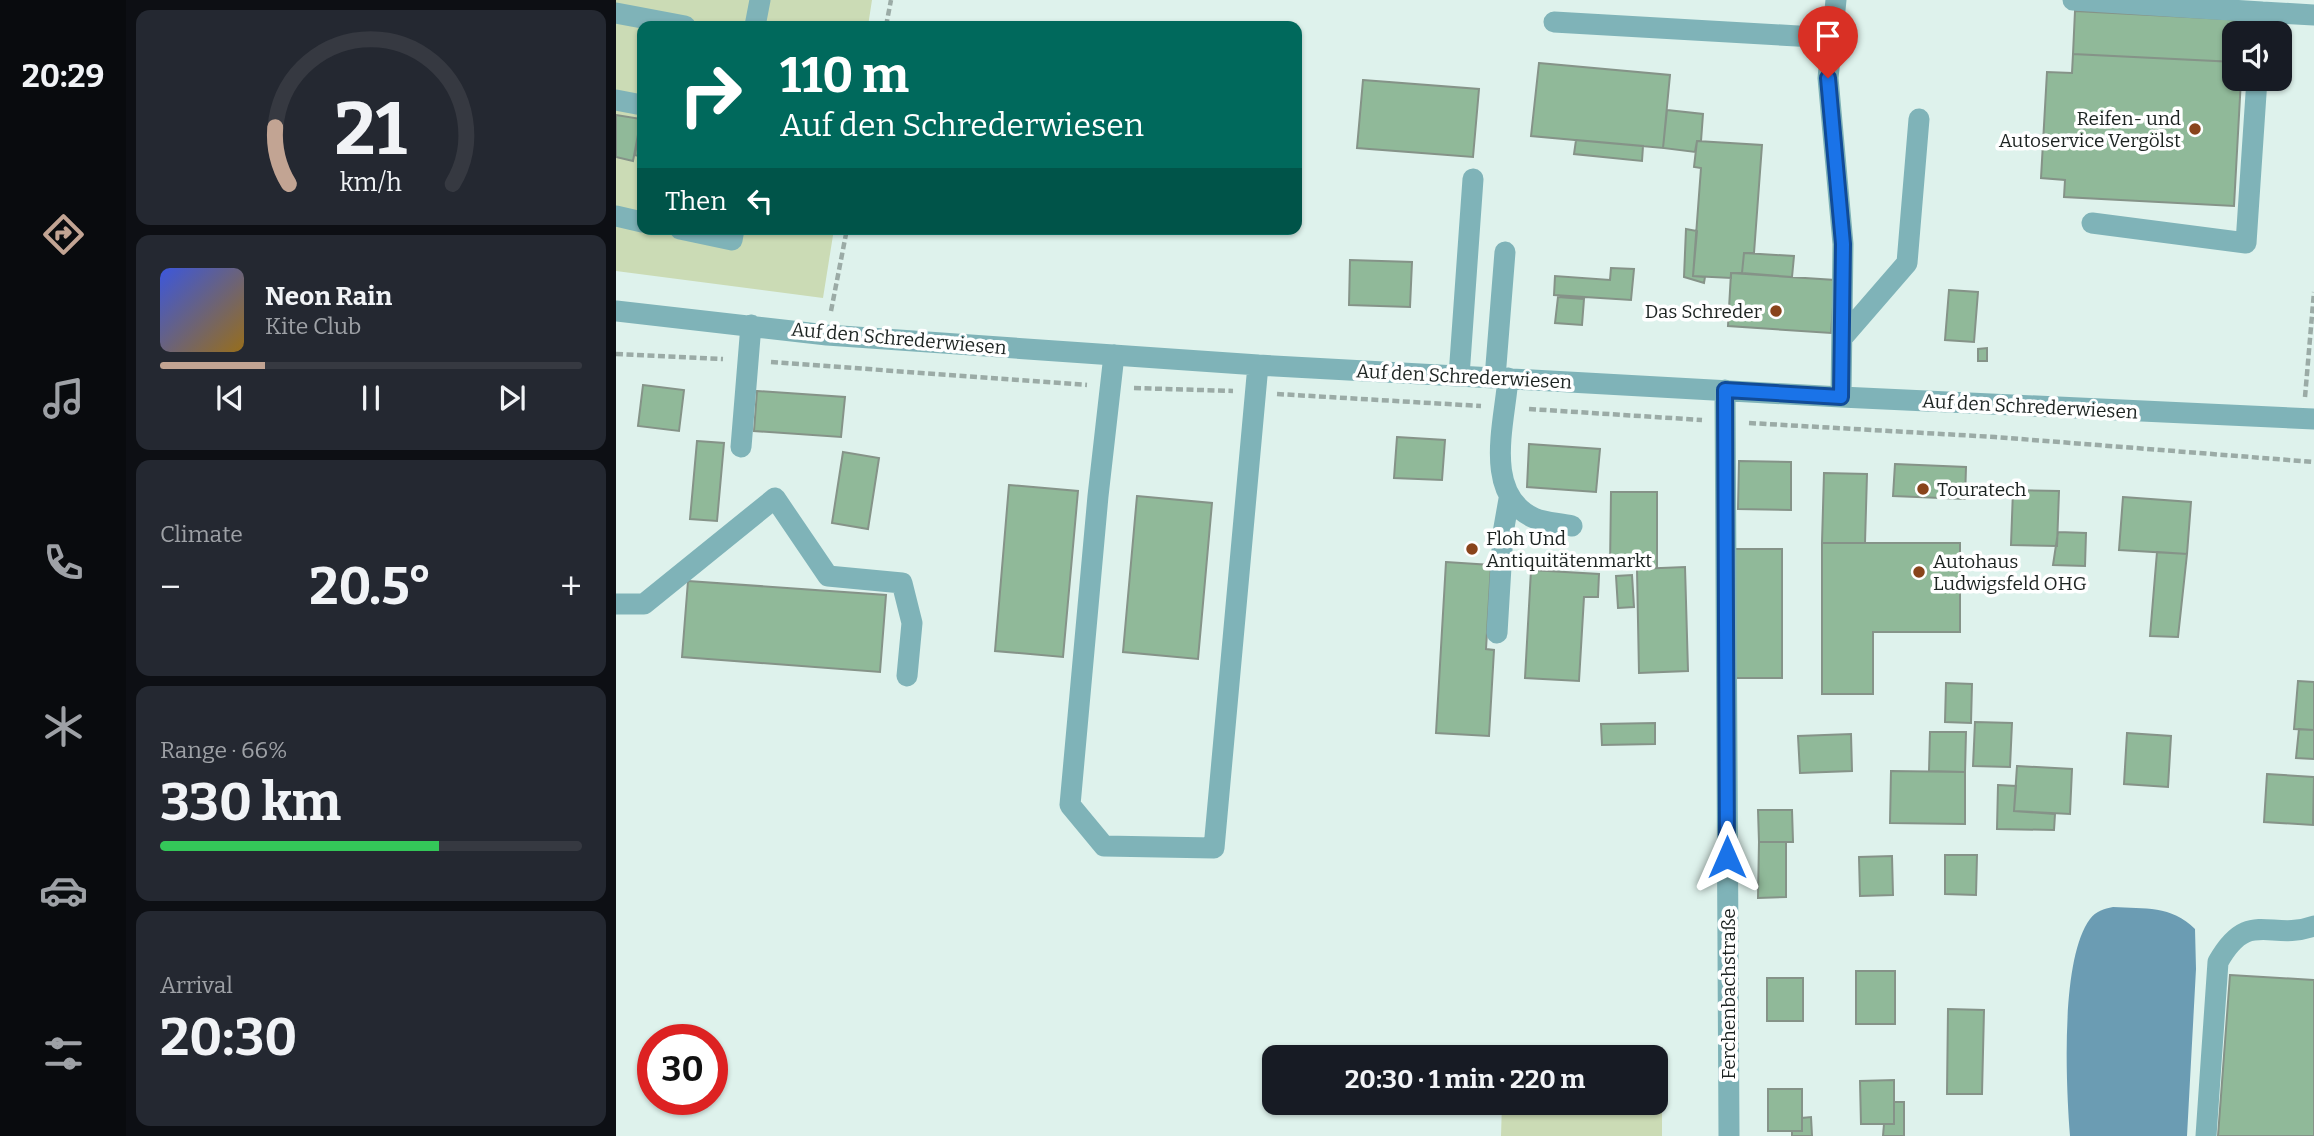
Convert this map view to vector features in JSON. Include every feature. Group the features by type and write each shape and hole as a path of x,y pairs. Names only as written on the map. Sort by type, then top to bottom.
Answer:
{"street":[{"path":"756,21 760,0"},
{"path":"1836,0 1828,78 1843,244 1841,397"},
{"path":"2073,0 2314,15"},
{"path":"2261,21 2262,12"},
{"path":"616,13 658,21"},
{"path":"1554,22 1832,38"},
{"path":"2092,223 2246,243 2256,91"},
{"path":"616,100 637,104"},
{"path":"1842,338 1907,263 1919,119"},
{"path":"1459,376 1473,179"},
{"path":"616,216 637,221"},
{"path":"708,235 732,240 733,235"},
{"path":"1497,633 1503,533 1509,499 1499,453 1506,407 1502,378 1505,252"},
{"name":"Auf den Schrederwiesen","path":"616,311 827,335 1258,365 2309,419"},
{"path":"741,447 751,325"},
{"path":"1114,355 1070,804 1104,846 1214,848 1258,365"},
{"name":"Ferchenbachstraße","path":"1725,390 1729,1136"},
{"path":"616,604 644,604 775,498 828,576 902,583 912,623 907,676"},
{"path":"1509,499 1534,518 1572,526"},
{"path":"2206,1136 2218,962 2230,940 2249,929 2314,926"}],"path":[{"path":"887,21 891,0"},
{"path":"827,335 846,235"},
{"path":"2309,419 2314,292"},
{"path":"616,354 912,370 1111,387 1255,392 1995,437 2314,462"}],"green space":[{"path":"616,0 872,0 869,21 637,21 637,235 833,235 823,298 616,271"},
{"path":"1502,1115 1662,1115 1662,1136 1501,1136"}],"water":[{"path":"2113,907 2167,912 2186,921 2195,929 2196,969 2187,1136 2070,1136 2067,1024 2074,963 2080,938 2090,919 2098,912"}],"building":[{"path":"2075,11 2245,20 2222,21 2222,61 2073,54"},
{"path":"2073,54 2222,61 2222,91 2240,91 2234,206 2064,197 2065,180 2041,178 2047,72 2072,73"},
{"path":"1539,63 1670,75 1663,148 1531,136"},
{"path":"1363,80 1479,89 1473,157 1357,148"},
{"path":"1667,110 1703,114 1701,141 1697,141 1695,152 1663,148"},
{"path":"616,115 637,118 633,161 616,157"},
{"path":"1576,140 1643,146 1642,161 1574,154"},
{"path":"1697,141 1762,145 1754,253 1744,253 1742,273 1731,273 1731,278 1693,276 1701,168 1694,167"},
{"path":"1686,229 1697,231 1693,276 1705,277 1704,283 1684,277"},
{"path":"1744,253 1794,256 1792,277 1742,273"},
{"path":"1350,260 1412,262 1410,307 1349,305"},
{"path":"1611,268 1634,269 1631,300 1554,295 1555,276 1610,280"},
{"path":"1731,273 1835,280 1831,333 1728,326"},
{"path":"1949,290 1978,292 1974,342 1945,340"},
{"path":"1558,297 1584,299 1582,325 1555,323"},
{"path":"1987,348 1987,361 1978,361 1978,349"},
{"path":"643,385 684,390 679,431 638,426"},
{"path":"757,391 845,397 841,437 754,431"},
{"path":"1397,437 1445,440 1442,480 1394,478"},
{"path":"697,441 724,443 717,521 690,519"},
{"path":"1529,444 1600,449 1596,492 1527,487"},
{"path":"843,452 879,458 868,529 832,523"},
{"path":"1739,461 1791,462 1791,510 1738,509"},
{"path":"1895,464 1966,467 1965,499 1893,496"},
{"path":"1824,473 1867,474 1865,543 1822,543"},
{"path":"1009,485 1078,491 1063,657 995,651"},
{"path":"2013,490 2059,491 2057,546 2011,545"},
{"path":"1611,492 1657,492 1657,568 1610,568"},
{"path":"1137,496 1212,503 1198,659 1123,652"},
{"path":"2123,497 2191,502 2187,554 2119,550"},
{"path":"2058,532 2086,533 2085,566 2053,565"},
{"path":"1822,543 1960,543 1960,632 1873,632 1873,694 1822,694"},
{"path":"1735,549 1782,549 1782,678 1734,678"},
{"path":"2157,552 2187,554 2178,637 2150,636"},
{"path":"1446,562 1491,565 1486,649 1494,650 1489,736 1436,733"},
{"path":"1685,567 1688,671 1639,673 1637,569"},
{"path":"1531,570 1599,574 1598,597 1584,597 1579,681 1525,678"},
{"path":"1632,575 1634,607 1618,608 1616,576"},
{"path":"688,581 886,595 880,672 682,657"},
{"path":"2298,681 2314,682 2314,730 2294,729"},
{"path":"1946,683 1972,684 1971,723 1945,722"},
{"path":"1975,722 2012,723 2010,767 1973,766"},
{"path":"1655,723 1655,744 1602,745 1601,724"},
{"path":"2299,729 2314,730 2314,759 2296,758"},
{"path":"1930,732 1966,732 1965,772 1929,771"},
{"path":"2127,733 2171,736 2168,787 2124,784"},
{"path":"1851,734 1852,771 1800,773 1798,736"},
{"path":"2017,766 2072,769 2070,814 2014,811"},
{"path":"1891,771 1965,772 1965,824 1890,823"},
{"path":"2267,774 2314,777 2313,825 2264,822"},
{"path":"1998,785 2016,786 2014,811 2055,814 2054,830 1997,829"},
{"path":"1758,810 1792,810 1793,842 1759,842"},
{"path":"1759,842 1786,842 1786,897 1758,898"},
{"path":"1945,855 1977,855 1976,895 1945,894"},
{"path":"1892,856 1893,895 1860,896 1859,857"},
{"path":"1856,971 1895,971 1895,1024 1856,1024"},
{"path":"2230,975 2314,980 2314,1136 2218,1136"},
{"path":"1767,978 1803,978 1803,1021 1767,1021"},
{"path":"1948,1009 1984,1010 1982,1094 1947,1094"},
{"path":"1894,1080 1894,1124 1861,1124 1860,1081"},
{"path":"1768,1089 1802,1089 1802,1131 1768,1131"},
{"path":"1894,1102 1904,1102 1904,1136 1883,1136 1884,1124 1894,1124"},
{"path":"1811,1117 1812,1136 1792,1136 1792,1131 1802,1131 1802,1118"}],"place":[{"name":"Reifen- und Autoservice Vergölst","path":"2195,129"},
{"name":"Das Schreder","path":"1776,311"},
{"name":"Touratech","path":"1923,489"},
{"name":"Floh Und Antiquitätenmarkt","path":"1472,549"},
{"name":"Autohaus Ludwigsfeld OHG","path":"1919,572"}],"route":[{"path":"1727,857 1725,390 1841,397 1843,244 1828,78"}]}
